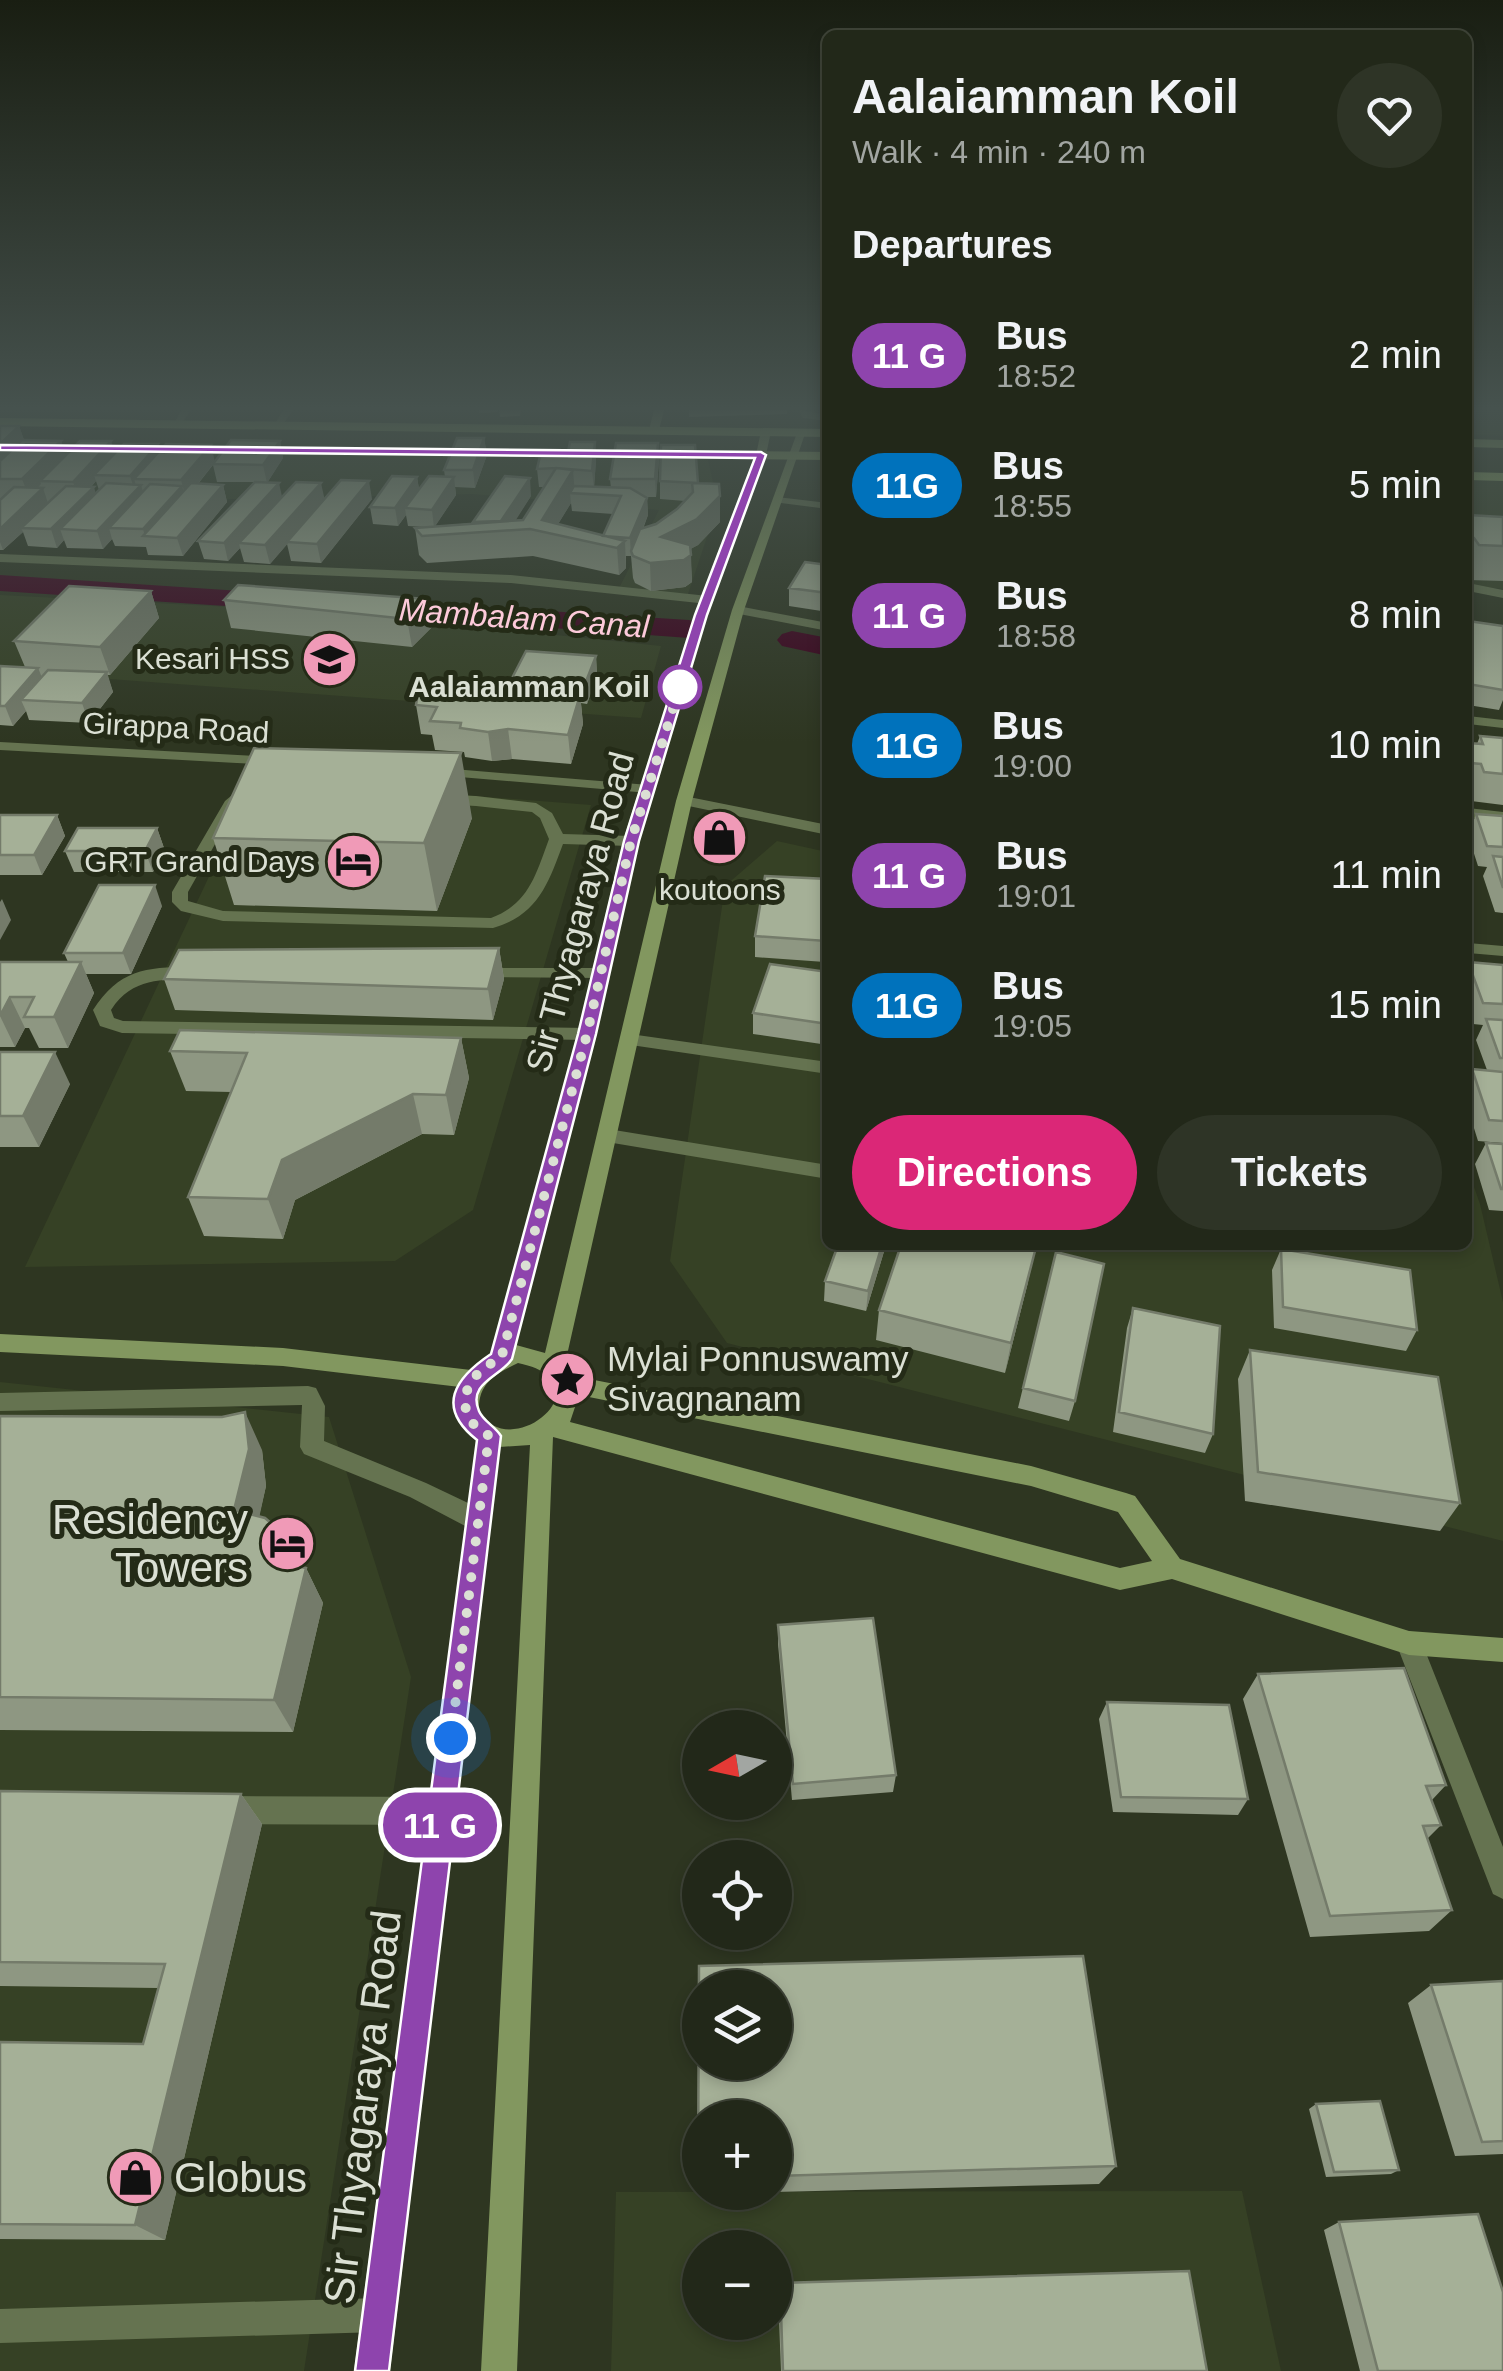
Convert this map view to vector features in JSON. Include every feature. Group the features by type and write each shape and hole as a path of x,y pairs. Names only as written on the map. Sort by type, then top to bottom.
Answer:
{"main road":[{"name":"Sir Thyagaraya Road","path":"501,1359 587,1034 631,841 737,521"},
{"name":"Sir Thyagaraya Road","path":"499,2371 546,1429 562,1414 568,1391 559,1375 684,801 738,610 769,521"},
{"path":"0,1343 298,1358 472,1378"},
{"path":"1172,1568 1126,1504 1031,1476 559,1375 541,1358 516,1354 501,1359 472,1378 464,1400 470,1421 489,1436 516,1440 546,1429 1120,1579 1172,1568 1409,1643 1503,1650"},
{"name":"Sir Thyagaraya Road","path":"372,2371 489,1436"}],"street":[{"path":"0,558 511,579 708,600"},
{"path":"1472,588 1503,594"},
{"path":"738,610 822,626"},
{"path":"1472,720 1503,724"},
{"name":"Girappa Road","path":"0,746 282,762"},
{"path":"243,794 266,789 536,808 547,816 557,839 532,902 523,912 492,923 223,916 187,908 180,902 180,892 230,804 243,794 264,760"},
{"path":"414,770 649,789"},
{"path":"684,801 822,829"},
{"path":"1472,813 1503,817"},
{"path":"557,839 631,841"},
{"path":"1472,948 1503,951"},
{"path":"214,972 138,975 110,995 102,1010 106,1022 122,1027 587,1034"},
{"path":"452,973 601,974"},
{"path":"630,1040 822,1067"},
{"path":"608,1136 822,1171"},
{"path":"0,1402 308,1396 314,1406 312,1448 418,1490 478,1520"},
{"path":"1409,1643 1503,1884"},
{"path":"192,1810 442,1811"},
{"path":"0,2326 379,2316"}],"shaded area":[{"path":"654,521 712,521 688,594 618,590"},
{"path":"1472,521 1503,521 1503,589 1472,586"},
{"name":"Kesari HSS","path":"0,595 346,613 661,646 641,718 0,671"},
{"path":"255,779 591,805 473,1210 395,1261 25,1267"},
{"path":"777,841 822,851 822,1250 1472,1250 1472,1181 1503,1302 1503,1541 727,1343 670,1261 725,886"},
{"path":"0,1382 329,1417 411,1677 304,2371 0,2371"},
{"path":"1242,2191 1281,2371 611,2371 616,2192 682,2192 682,2210 792,2210 792,2192"}],"building":[{"path":"29,521 60,521 51,529 21,528"},
{"path":"68,521 107,521 97,531 60,529"},
{"path":"116,521 151,521 143,529 109,528"},
{"path":"157,521 192,521 177,538 143,536"},
{"path":"218,521 244,521 224,543 198,541"},
{"path":"260,521 287,521 265,545 239,543"},
{"path":"306,521 336,521 317,544 287,542"},
{"path":"545,521 625,541 617,548 530,529 422,536 415,528"},
{"path":"610,521 637,521 630,538 603,536"},
{"path":"694,521 661,537 690,545 691,555 684,560 650,563 633,556 631,551 640,529"},
{"path":"1472,521 1503,521 1503,546 1479,545"},
{"path":"805,562 822,564 822,592 789,588"},
{"path":"238,585 427,599 407,619 224,600"},
{"path":"69,586 151,591 100,647 14,641"},
{"path":"1472,622 1503,626 1503,690 1472,685"},
{"path":"526,651 596,656 585,684 511,680"},
{"path":"0,666 38,668 5,706 0,706"},
{"path":"48,670 107,672 82,703 21,700"},
{"path":"476,685 580,695 568,735 460,728 461,723 430,721 437,707 416,705 419,686 471,689"},
{"path":"1480,736 1503,738 1503,774 1484,772 1481,764 1472,763 1472,743 1483,744"},
{"path":"254,748 461,753 424,843 213,838"},
{"path":"1476,814 1503,816 1503,847 1487,846"},
{"path":"0,815 57,815 34,855 0,855"},
{"path":"78,828 157,828 145,851 65,851"},
{"path":"1493,856 1503,857 1503,888"},
{"path":"765,876 822,879 822,941 755,936"},
{"path":"99,885 155,885 123,953 64,953"},
{"path":"499,948 488,989 164,979 179,950"},
{"path":"0,962 81,962 54,1017 24,1017 34,997 10,997 0,1016"},
{"path":"1472,962 1503,965 1503,1004 1483,1003"},
{"path":"770,964 822,971 822,1023 753,1013"},
{"path":"1486,1019 1503,1020 1503,1058 1500,1058"},
{"path":"180,1030 461,1038 446,1095 413,1094 282,1160 268,1199 188,1197 247,1053 170,1051"},
{"path":"0,1052 55,1052 23,1116 0,1116"},
{"path":"1472,1069 1503,1072 1503,1121 1489,1120"},
{"path":"1486,1143 1503,1144 1503,1189 1501,1189"},
{"path":"836,1250 880,1250 868,1291 825,1281"},
{"path":"899,1250 1035,1251 1011,1343 879,1310"},
{"path":"1281,1250 1410,1270 1417,1330 1283,1307"},
{"path":"1056,1252 1104,1264 1075,1401 1023,1388"},
{"path":"1133,1308 1220,1326 1213,1434 1119,1412"},
{"path":"1250,1350 1438,1377 1460,1503 1258,1472"},
{"path":"245,1412 249,1449 234,1510 265,1518 286,1536 281,1563 306,1568 274,1700 0,1697 0,1416 222,1417"},
{"path":"873,1618 896,1775 793,1784 792,1710 786,1710 778,1625"},
{"path":"1404,1668 1446,1785 1426,1786 1441,1825 1423,1826 1452,1910 1330,1916 1258,1674"},
{"path":"1107,1702 1229,1705 1248,1799 1121,1797"},
{"path":"0,1791 241,1794 135,2225 0,2224 0,2042 143,2044 165,1964 0,1962"},
{"path":"1083,1956 1116,2166 792,2176 792,2100 698,2100 698,2080 792,2080 792,1970 699,1970 699,1966"},
{"path":"1503,1981 1503,2141 1482,2142 1431,1985"},
{"path":"1380,2101 1399,2170 1334,2172 1316,2104"},
{"path":"1478,2214 1503,2292 1503,2371 1378,2371 1339,2222"},
{"path":"1189,2271 1207,2371 783,2371 782,2340 792,2340 792,2283"}],"waterway":[{"name":"Mambalam Canal","path":"0,583 287,602"},
{"name":"Mambalam Canal","path":"371,608 689,629"},
{"name":"Mambalam Canal","path":"792,640 822,646"}],"bus line":[{"path":"372,2371 489,1436 470,1421 464,1400 472,1378 501,1359 587,1034 631,841 701,615 736,521"}],"place":[{"name":"Kesari HSS","path":"329,659"},
{"name":"Aalaiamman Koil","path":"680,687"},
{"name":"koutoons","path":"720,838"},
{"name":"GRT Grand Days","path":"354,862"},
{"name":"Mylai Ponnuswamy Sivagnanam","path":"568,1379"},
{"name":"Residency Towers","path":"287,1543"},
{"name":"Globus","path":"135,2177"}],"route":[{"path":"451,1738 489,1436 470,1421 464,1400 472,1378 501,1359 587,1034 631,841 680,687"}]}
